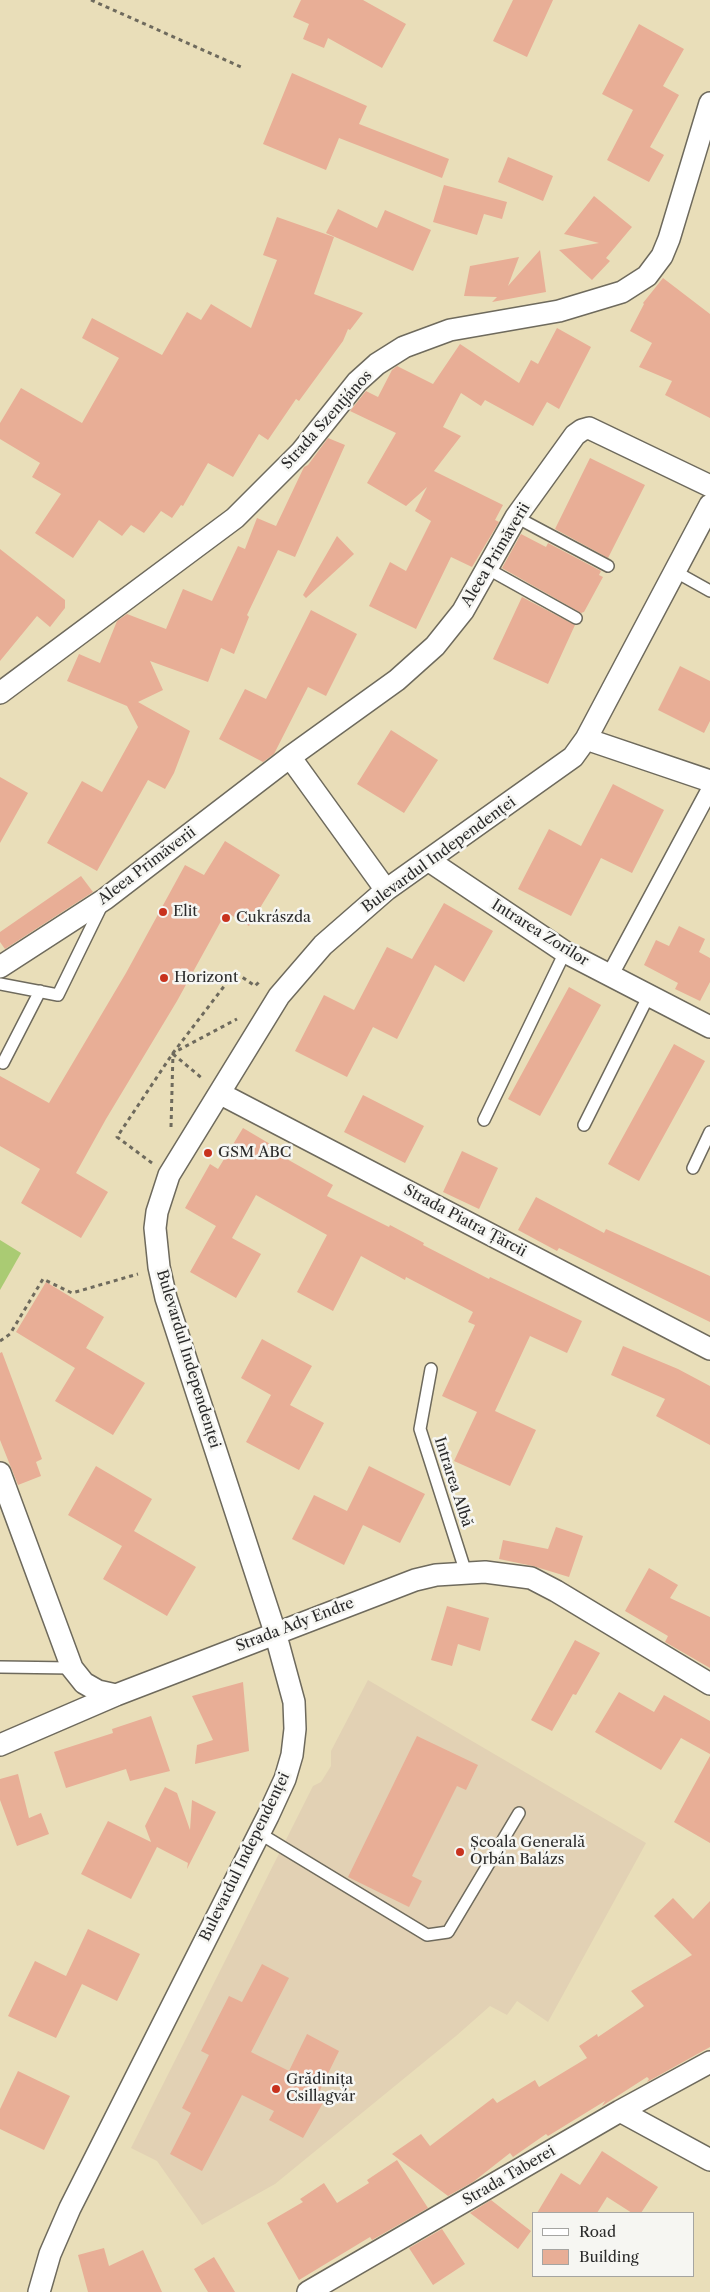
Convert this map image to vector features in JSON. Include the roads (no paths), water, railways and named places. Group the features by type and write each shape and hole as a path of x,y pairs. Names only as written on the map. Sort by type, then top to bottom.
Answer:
{"street":[{"name":"Strada Szentjános","path":"0,693 235,518 301,452 357,382 377,364 404,346 450,330 559,311 622,292 647,276 662,256 669,239 710,104"},
{"name":"Aleea Primăverii","path":"0,968 105,899 290,757 397,680 434,646 463,611 488,570 516,517 575,435 589,428 710,486"},
{"name":"Bulevardul Independenței","path":"39,2292 50,2254 70,2208 259,1833 285,1779 292,1755 295,1729 294,1702 274,1632 166,1298 159,1267 155,1228 157,1212 169,1175 221,1094 279,996 323,945 386,890 573,757 586,739 710,506"},
{"path":"586,739 710,781"},
{"path":"290,757 386,890"},
{"path":"610,975 710,789"},
{"name":"Intrarea Zorilor","path":"428,860 565,952 710,1027"},
{"name":"Strada Piatra Țărcii","path":"221,1094 710,1349"},
{"path":"0,1473 72,1668 84,1684 98,1691 116,1695"},
{"name":"Strada Ady Endre","path":"0,1745 116,1695 274,1632 415,1580 436,1575 485,1572 531,1578 556,1590 710,1684"},
{"name":"Strada Taberei","path":"308,2292 620,2111 710,2062"},
{"path":"620,2111 710,2160"}],"lane":[{"path":"516,517 608,566"},
{"path":"488,570 576,618"},
{"path":"676,572 710,590"},
{"path":"0,984 58,995 105,899"},
{"path":"484,1120 565,952"},
{"path":"3,1063 40,992"},
{"path":"584,1125 649,996"},
{"path":"692,1168 710,1132"},
{"name":"Intrarea Albă","path":"431,1369 420,1429 466,1574"},
{"path":"0,1667 72,1668"},
{"path":"259,1833 427,1935 448,1932 519,1813"}],"place":[{"name":"Elit","path":"163,912"},
{"name":"Cukrászda","path":"226,918"},
{"name":"Horizont","path":"164,978"},
{"name":"GSM ABC","path":"208,1153"},
{"name":"Școala Generală Orbán Balázs","path":"460,1852"},
{"name":"Grădinița Csillagvár","path":"276,2089"}]}
